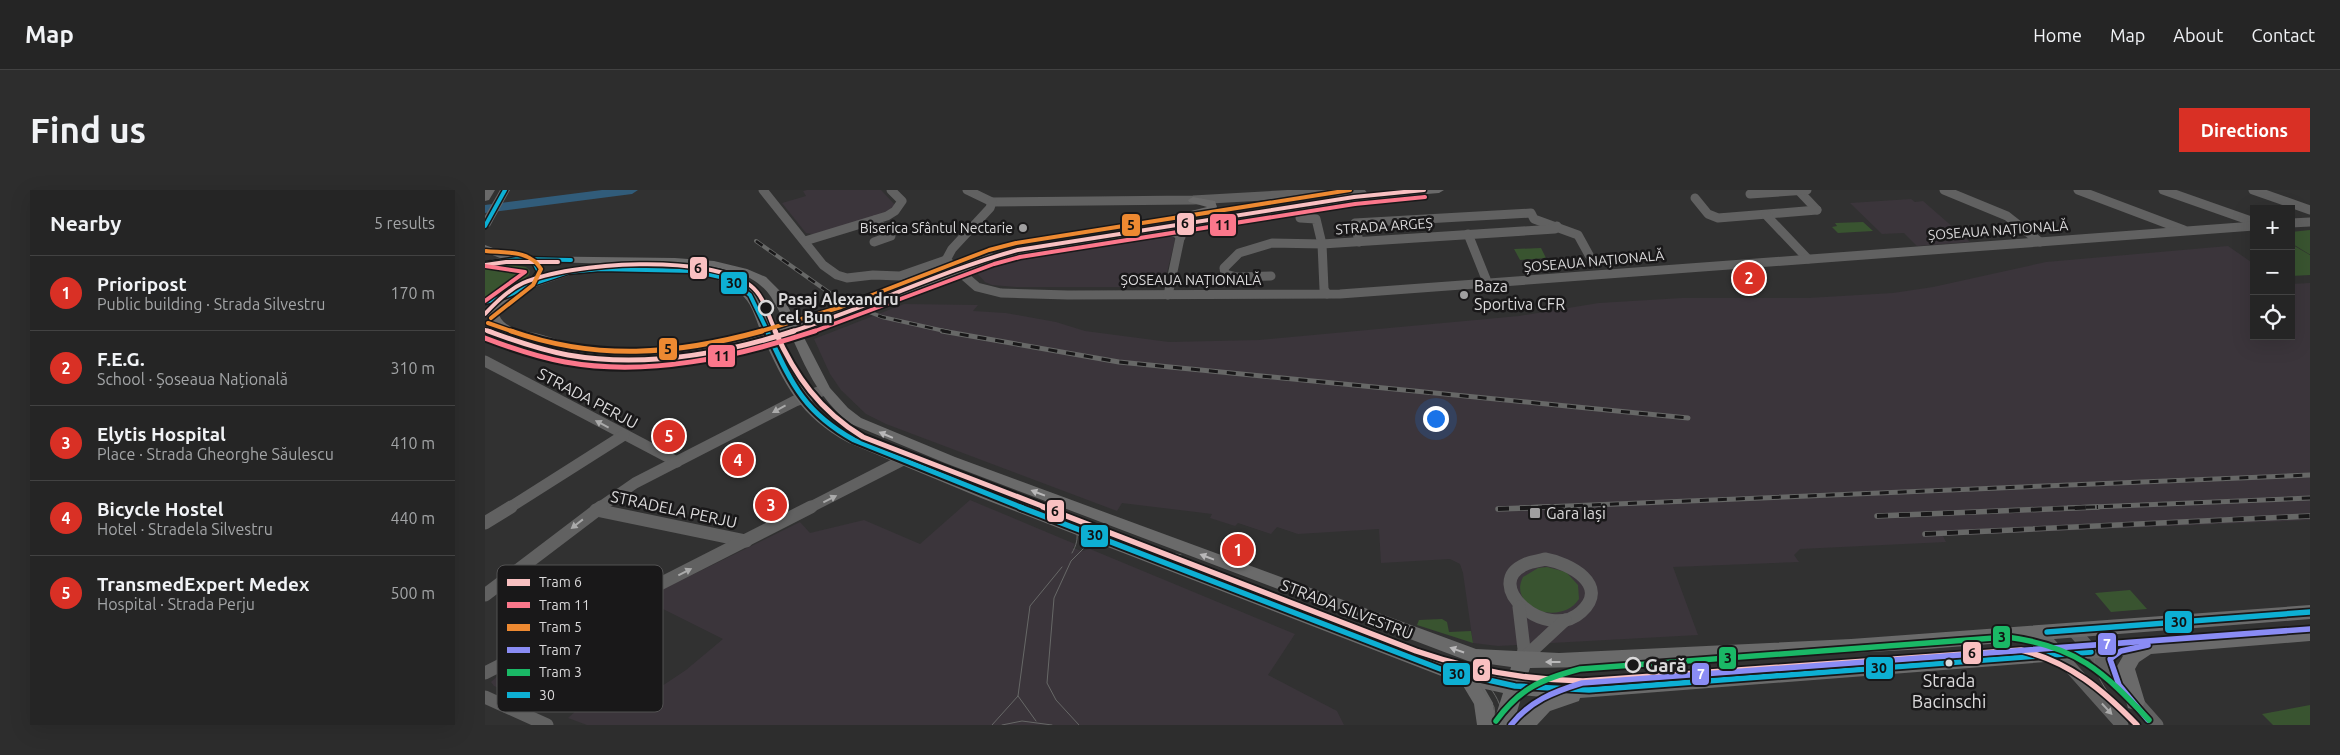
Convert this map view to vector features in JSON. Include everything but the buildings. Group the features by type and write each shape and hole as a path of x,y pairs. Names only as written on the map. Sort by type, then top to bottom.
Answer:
{"main road":[{"path":"485,198 490,190"},
{"path":"485,334 557,356 594,361 643,362 695,356 749,346 787,335 1014,253 1157,226 1363,192 1439,190"},
{"path":"485,248 497,254 535,265 539,272 536,279 504,300 493,315 499,325 566,346 593,352 630,354 698,348 750,338 788,327 991,253 1070,236 1183,224 1363,192"},
{"path":"486,225 503,194"},
{"path":"1157,226 1166,218 1209,211 1212,207 1211,203 1193,200"},
{"path":"487,262 523,260"},
{"name":"STRADA SILVESTRU","path":"523,260 675,261 728,266 762,280 776,294 824,390 843,411 856,421 903,442 1475,656 1522,661 1564,662 1691,654 1816,650 2310,612"},
{"name":"STRADA SILVESTRU","path":"485,302 554,276 586,269 693,271 718,275 736,283 750,295 802,398 816,415 834,429 901,461 1469,679 1515,689 1589,690"},
{"path":"1523,725 1543,705 1589,690 2310,634"},
{"path":"2135,702 2125,668 2132,657 2147,648"},
{"path":"1503,725 1522,661"},
{"path":"1469,679 1483,703 1487,725"}],"street":[{"path":"763,190 823,265 834,276 845,279 872,275 905,275 946,260 952,249 990,208 992,202"},
{"path":"805,241 887,216 902,201 891,190"},
{"path":"967,190 992,202 1193,200 1363,192"},
{"path":"1750,194 1807,190"},
{"path":"1944,190 2007,216 2041,242"},
{"path":"2078,190 2187,231"},
{"path":"2163,190 2250,223"},
{"path":"2253,190 2310,210"},
{"path":"1695,198 1708,214 1714,217 1766,215 1817,210 1799,191"},
{"path":"1359,242 1355,223 1531,213 1534,219 1578,235 1589,255"},
{"path":"1766,215 1808,259"},
{"path":"1271,276 1237,277 1225,274 1224,268 1239,253 1271,243 1322,244 1316,219 1311,217 1300,218"},
{"path":"874,242 891,236 875,220"},
{"path":"2295,223 2310,222"},
{"path":"1168,295 1183,224"},
{"name":"ȘOSEAUA NAȚIONALĂ","path":"946,260 977,287 1001,293 1327,294 1484,285 2187,231 2250,224"},
{"path":"1157,226 1176,233 1181,237"},
{"name":"STRADA ARGEȘ","path":"1327,294 1324,289 1322,244 1555,229 1557,226"},
{"path":"1469,234 1486,279 1484,285"},
{"name":"STRADA PERJU","path":"485,361 677,462"},
{"path":"524,565 635,483 802,398 824,390"},
{"path":"485,523 624,435"},
{"path":"663,583 901,461"},
{"name":"STRADELA PERJU","path":"596,510 746,541"},
{"path":"1545,559 1563,562 1581,572 1588,580 1591,596 1589,604 1582,612 1565,620 1522,661 1524,649 1519,607 1509,591 1510,581 1518,568 1534,560 1545,559"},
{"path":"485,595 497,586"},
{"path":"1519,607 1541,619 1565,620"},
{"path":"2073,630 2157,725"},
{"path":"2040,633 2122,725"},
{"path":"485,673 497,667"},
{"path":"485,697 497,702"},
{"path":"518,712 547,725"}],"shaded area":[{"path":"881,190 896,206 893,210 817,235 806,233 782,203 806,196 803,191"},
{"path":"1911,199 1915,202 1923,201 1970,242 1917,246 1904,233 1882,234 1850,203"},
{"path":"1164,234 1172,236 1175,240 1165,280 1141,281 1139,284 1125,284 1119,287 1016,287 992,285 985,282 974,270 1019,255"},
{"path":"2228,246 2250,261 2250,340 2295,340 2295,284 2310,283 2310,520 1943,536 1946,542 1800,549 1794,555 1799,562 1673,567 1698,635 1498,646 1473,643 1463,573 1460,564 1450,559 1381,563 1379,529 1298,534 1277,527 1271,534 1238,523 1235,526 1210,518 1212,514 1122,503 1117,511 886,424 866,414 841,390 830,374 814,339 904,304 978,305 973,311 1006,313 1056,322 1085,331 1169,342 1259,340 1519,316 1599,303 1682,298 1808,298 1893,293 1933,287 2046,262"},
{"path":"970,500 1075,544 1073,548 1082,551 1090,549 1295,634 1268,675 1337,711 1344,725 587,725 568,718 575,712 663,712 663,685 686,670 723,639 663,609 663,589 800,522 810,533 864,520 920,544"},
{"path":"497,676 497,687 491,682"}],"green space":[{"path":"1863,222 1873,231 1838,233 1832,227 1837,226 1835,223"},
{"path":"2310,230 2310,254 2295,245 2295,232"},
{"path":"2295,246 2310,255 2310,275 2295,276"},
{"path":"1541,248 1546,258 1520,260 1514,249"},
{"path":"506,264 526,267 530,271 529,275 512,288 485,298 485,268"},
{"path":"1547,567 1566,572 1578,585 1579,599 1571,607 1560,612 1549,613 1538,610 1529,605 1522,597 1520,588 1523,577 1538,568"},
{"path":"2130,590 2147,609 2111,612 2095,593"},
{"path":"1442,619 1447,622 1449,632 1471,631 1473,643 1417,625 1419,620"},
{"path":"2310,705 2310,725 2273,725 2262,714"}],"waterway":[{"path":"485,209 632,190"}],"tram line":[{"name":"5","path":"488,323 546,343 582,350 635,352 688,347 790,324 841,307 989,250 1016,243 1350,190"},
{"name":"6","path":"485,330 544,350 580,357 633,360 686,356 739,346 791,332 893,296 992,257 1018,250 1354,197 1424,190"},
{"name":"11","path":"485,338 543,357 580,364 634,367 687,363 739,353 791,339 843,322 994,264 1020,257 1355,204 1425,197"},
{"name":"5","path":"486,251 525,255 532,258 541,269 538,278 527,291 497,311 491,318"},
{"name":"6","path":"485,265 506,262 558,262"},
{"name":"6","path":"485,314 501,297 522,284 545,274 571,269 597,265 624,264 703,268 724,272 743,280 755,290 765,306 790,362 809,391 833,416 863,437 1416,651 1477,669 1519,677 1583,681 2021,650 2055,660 2085,677 2112,699 2137,725"},
{"name":"11","path":"485,266 525,272 485,301"},
{"path":"485,300 508,293"},
{"path":"1030,498 1059,512 1073,524 1077,532 1077,542 1072,553"},
{"path":"1079,725 1056,700 1047,683 1054,598 1071,561 1090,542 1108,538 1181,555"},
{"path":"1018,696 1030,606 1062,567"},
{"name":"7","path":"1511,725 1526,708 1542,697 1582,683 2310,629"},
{"name":"3","path":"1496,721 1522,692 1554,676 1580,669 2007,637 2031,640 2052,646 2071,653 2087,662 2117,687 2149,720"},
{"path":"2106,641 2134,639"},
{"path":"2002,649 2106,641"},
{"path":"2106,641 2095,650 2094,657 2096,670 2112,698"},
{"name":"7","path":"2148,645 2121,651 2110,659 2119,685 2148,720"},
{"path":"1459,660 1490,687 1499,704 1504,725"},
{"path":"1512,725 1535,702 1562,688 1583,681"},
{"path":"1478,682 1494,707 1496,725"},
{"path":"992,725 1018,696"},
{"path":"1018,696 1036,721"},
{"path":"1002,725 1022,721 1052,725"}],"railway":[{"path":"756,241 841,301 882,317 949,332"},
{"path":"942,331 1119,362 1688,418"},
{"path":"1520,508 2310,475"},
{"path":"2068,508 2310,498"},
{"path":"1498,509 1550,507"},
{"path":"1877,516 2098,507"},
{"path":"1925,534 2310,516"}],"transit line":[{"name":"30","path":"485,226 505,190"},
{"name":"30","path":"485,264 518,259 571,260"},
{"name":"30","path":"485,302 523,289 535,279 539,272 535,264"},
{"name":"30","path":"526,286 568,272 600,269 693,271 729,279 750,295 779,357 802,398 816,415 834,429 854,440 987,494 1443,670 1461,675 1533,688 1589,690 2091,652"},
{"name":"30","path":"2047,632 2310,612"}],"place":[{"name":"Biserica Sfântul Nectarie","path":"1023,228"},
{"name":"F.E.G.","path":"1749,278"},
{"name":"Baza Sportiva CFR","path":"1464,295"},
{"name":"Pasaj Alexandru cel Bun","path":"766,308"},
{"name":"TransmedExpert Medex","path":"669,436"},
{"name":"Bicycle Hostel","path":"738,460"},
{"name":"Elytis Hospital","path":"771,505"},
{"name":"Gara Iași","path":"1535,513"},
{"name":"Prioripost","path":"1238,550"},
{"name":"Strada Bacinschi","path":"1949,663"},
{"name":"Gară","path":"1633,665"}]}
